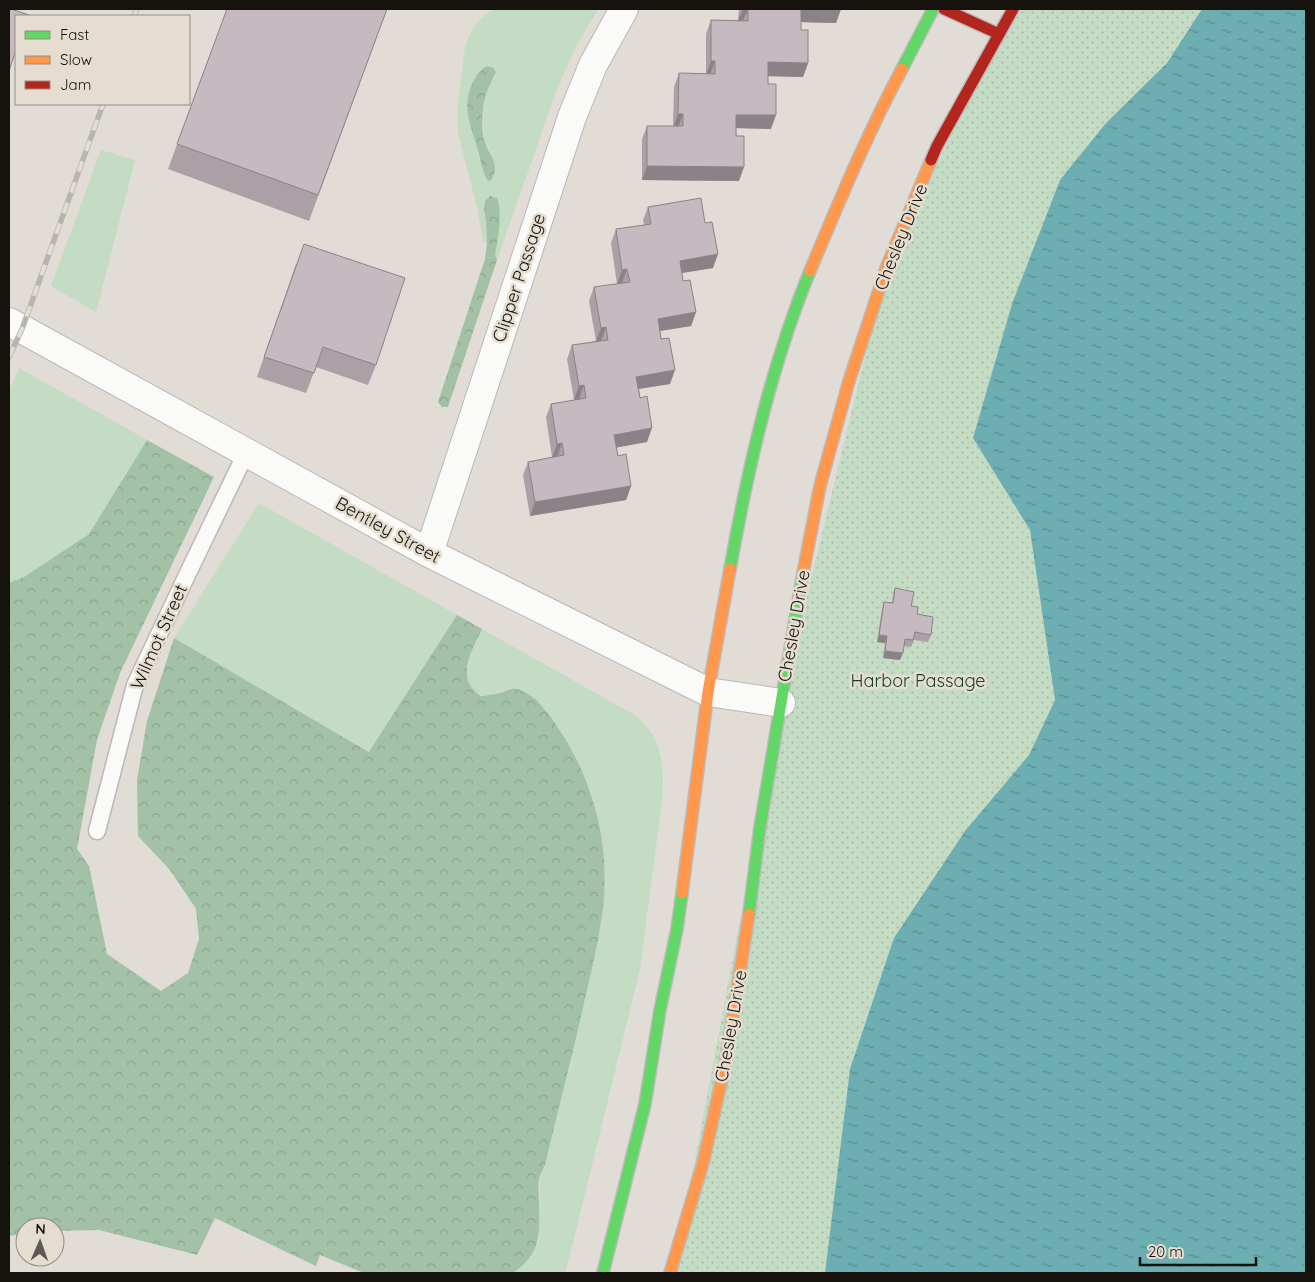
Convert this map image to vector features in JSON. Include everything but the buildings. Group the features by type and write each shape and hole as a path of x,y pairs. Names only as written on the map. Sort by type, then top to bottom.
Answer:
{"main road":[{"path":"603,1273 645,1104 660,1010 677,929 708,692 736,532 753,452 776,368 802,291 848,180 889,93 933,9"},
{"path":"944,9 998,34"},
{"name":"Chesley Drive","path":"670,1273 703,1163 725,1065 745,943 760,827 800,586 820,486 852,372 887,266 937,146 1013,9"}],"street":[{"name":"Clipper Passage","path":"428,553 572,117 594,65 624,9"},
{"name":"Bentley Street","path":"9,322 428,553 708,692 781,703"}],"lane":[{"name":"Wilmot Street","path":"97,831 136,685 246,453"}],"green space":[{"path":"495,9 599,9 588,25 562,78 497,260 495,255 499,205 484,210 487,243 483,241 478,211 458,133 457,112 465,47 474,26","holes":["496,72 485,94 483,110 484,141 491,153 480,163 467,111"]},
{"name":"Harbor Passage","path":"1013,9 1202,9 1167,63 1106,123 1060,180 1037,241 974,438 1030,530 1055,700 1029,755 965,831 850,1069 825,1273 670,1273 679,1245 781,703 887,266"},
{"path":"487,66 493,68 496,72 486,94 483,113 484,140 495,164 494,175 488,181 482,168 467,109 472,84 478,74"},
{"path":"101,150 135,160 96,312 51,286"},
{"path":"490,196 497,198 500,215 496,252 497,260 448,407 442,407 438,402 485,259 487,243 484,210 485,201"},
{"path":"19,368 147,440 89,534 24,577 9,583 9,391"},
{"path":"147,440 214,477 120,673 97,740 77,849 89,866 107,954 161,991 188,973 199,939 196,909 170,870 138,836 137,780 147,721 174,638 369,752 457,615 482,629 467,667 467,675 473,689 482,696 518,689 538,702 561,731 583,773 596,811 604,858 603,906 593,962 570,1064 545,1165 539,1180 539,1232 537,1241 530,1257 513,1273 364,1273 320,1255 316,1266 215,1218 197,1255 99,1230 65,1231 65,1217 15,1217 15,1235 9,1236 9,583 24,577 89,534"},
{"path":"259,503 457,615 370,752 174,638"},
{"path":"482,629 636,716 655,739 662,765 662,801 640,969 565,1273 513,1273 522,1266 538,1243 540,1180 570,1066 601,922 605,876 602,843 590,790 574,754 545,709 511,688 495,694 481,695 470,684 467,677 467,669"}],"water":[{"path":"1202,9 1306,9 1306,1273 825,1273 850,1069 894,938 965,831 1029,755 1055,700 1030,530 973,438 1012,304 1060,180 1106,123 1167,63"}],"railway":[{"path":"134,15 137,9"},
{"path":"9,357 22,329 103,105"}],"traffic: fast":[{"path":"902,69 933,9"},
{"path":"730,569 753,455 772,380 810,271"},
{"path":"749,914 760,827 803,573"},
{"path":"603,1273 645,1104 682,893"}],"traffic: slow":[{"path":"810,271 865,143 902,69"},
{"path":"803,573 820,486 849,381 887,266 931,160"},
{"path":"682,893 708,692 730,569"},
{"path":"670,1273 703,1163 725,1065 749,914"}],"traffic: jam":[{"path":"944,9 999,34"},
{"path":"931,160 1013,9"}]}
